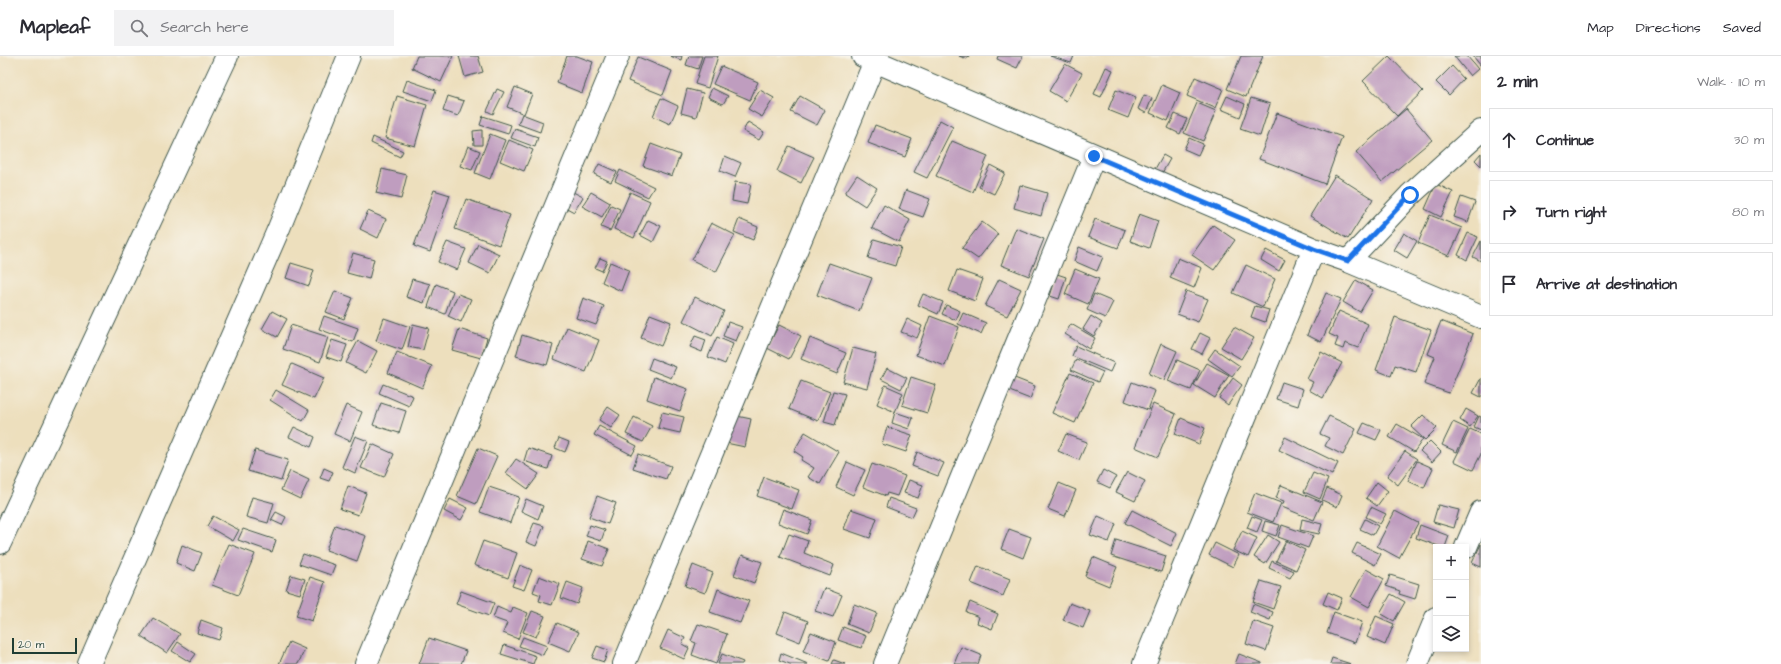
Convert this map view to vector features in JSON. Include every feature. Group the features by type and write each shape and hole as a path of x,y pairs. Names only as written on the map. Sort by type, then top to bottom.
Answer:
{"street":[{"path":"0,543 227,56"},
{"path":"89,664 276,236 349,56"},
{"path":"366,664 618,56"},
{"path":"624,664 869,58 1094,156 1314,249 1348,261 1481,317"},
{"path":"1348,261 1410,195 1481,131"},
{"path":"885,664 1094,156"},
{"path":"1144,664 1314,249"},
{"path":"1467,544 1481,512"},
{"path":"1417,664 1433,625"}],"building":[{"path":"417,56 453,56 441,82 412,68"},
{"path":"459,56 478,56 483,72 465,77"},
{"path":"567,56 577,56 593,62 582,93 557,83"},
{"path":"670,56 682,56 681,60"},
{"path":"689,56 702,56 698,69 686,65"},
{"path":"704,56 718,56 708,88 695,84"},
{"path":"959,56 969,56 967,59"},
{"path":"998,56 1023,56 1017,68 997,59"},
{"path":"1050,56 1074,56 1071,63"},
{"path":"1241,56 1263,56 1246,97 1227,89"},
{"path":"1389,56 1423,91 1397,116 1363,81"},
{"path":"1454,56 1467,56 1478,69 1470,76"},
{"path":"1473,56 1481,56 1481,66"},
{"path":"638,57 672,71 663,95 628,81"},
{"path":"1065,64 1082,73 1066,101 1049,91"},
{"path":"721,66 758,82 750,100 713,84"},
{"path":"1452,66 1464,79 1449,95 1436,82"},
{"path":"1106,67 1113,70 1101,97 1094,94"},
{"path":"1195,77 1223,89 1215,108 1187,96"},
{"path":"407,80 436,90 432,101 403,91"},
{"path":"1162,85 1180,93 1168,121 1150,113"},
{"path":"515,87 532,94 524,114 507,107"},
{"path":"712,88 728,96 723,104 708,97"},
{"path":"497,89 504,92 493,114 487,111"},
{"path":"687,89 703,93 696,117 681,113"},
{"path":"760,90 774,98 762,117 748,109"},
{"path":"1116,90 1136,98 1128,118 1108,110"},
{"path":"1144,95 1152,98 1146,113 1138,109"},
{"path":"397,96 427,105 415,146 385,138"},
{"path":"448,96 464,101 458,116 443,111"},
{"path":"800,96 825,110 817,125 791,112"},
{"path":"1227,96 1245,104 1240,117 1221,109"},
{"path":"661,98 678,106 670,124 653,116"},
{"path":"1251,98 1270,104 1260,136 1240,129"},
{"path":"1197,103 1216,111 1203,141 1184,133"},
{"path":"1406,109 1432,140 1382,182 1356,152"},
{"path":"1277,113 1342,137 1325,184 1259,159"},
{"path":"522,114 543,122 540,132 518,124"},
{"path":"1175,114 1187,119 1180,134 1168,128"},
{"path":"483,116 511,125 508,134 480,125"},
{"path":"940,120 953,127 927,178 914,172"},
{"path":"748,122 764,132 759,140 743,131"},
{"path":"875,125 912,139 905,157 868,143"},
{"path":"515,129 538,137 535,147 511,138"},
{"path":"482,130 482,145 474,145 473,131"},
{"path":"490,134 505,140 490,179 475,173"},
{"path":"373,137 403,151 400,157 371,143"},
{"path":"1189,138 1203,144 1198,155 1184,149"},
{"path":"509,140 533,150 524,171 500,161"},
{"path":"952,141 988,156 973,192 936,176"},
{"path":"651,144 680,155 672,176 643,166"},
{"path":"468,146 480,151 472,170 460,166"},
{"path":"789,146 814,157 801,183 777,171"},
{"path":"1481,153 1481,166 1475,160"},
{"path":"1163,155 1170,159 1162,173 1155,169"},
{"path":"725,156 741,163 735,177 720,171"},
{"path":"599,164 617,172 611,182 594,174"},
{"path":"990,165 1005,173 994,194 979,187"},
{"path":"382,169 407,175 401,199 376,193"},
{"path":"620,170 654,187 648,197 615,181"},
{"path":"857,175 877,188 865,206 845,193"},
{"path":"1335,175 1373,199 1348,239 1310,216"},
{"path":"735,182 751,184 747,204 732,201"},
{"path":"1436,184 1453,192 1441,217 1425,209"},
{"path":"1020,185 1047,193 1041,216 1014,208"},
{"path":"434,190 450,195 430,252 414,246"},
{"path":"906,190 930,199 923,217 899,209"},
{"path":"571,191 583,197 574,212 563,206"},
{"path":"591,192 610,203 602,217 582,206"},
{"path":"630,192 650,201 634,238 614,229"},
{"path":"1461,197 1475,202 1468,222 1454,217"},
{"path":"466,199 510,215 499,245 455,229"},
{"path":"611,205 620,209 610,231 601,227"},
{"path":"884,205 910,220 899,242 872,228"},
{"path":"368,211 386,219 378,238 360,229"},
{"path":"1139,214 1158,221 1149,248 1130,241"},
{"path":"1430,215 1462,228 1449,256 1418,243"},
{"path":"739,219 758,227 753,240 734,232"},
{"path":"1095,219 1125,230 1118,248 1088,237"},
{"path":"648,220 661,226 653,242 640,235"},
{"path":"982,222 998,234 978,259 962,248"},
{"path":"711,223 735,235 716,272 692,260"},
{"path":"1213,225 1235,240 1214,270 1192,255"},
{"path":"1016,228 1044,239 1029,276 1001,265"},
{"path":"1404,233 1417,241 1407,258 1394,250"},
{"path":"1468,233 1478,237 1467,260 1458,255"},
{"path":"874,239 901,247 895,266 868,258"},
{"path":"1481,241 1481,261 1473,257"},
{"path":"447,242 466,249 457,270 438,262"},
{"path":"478,244 499,254 490,273 469,263"},
{"path":"1079,247 1103,257 1097,271 1074,261"},
{"path":"1266,250 1285,260 1279,271 1261,260"},
{"path":"353,253 374,259 369,279 347,273"},
{"path":"600,258 607,261 602,271 595,268"},
{"path":"1178,258 1202,268 1194,288 1170,278"},
{"path":"610,262 629,270 621,291 602,282"},
{"path":"291,263 314,270 309,286 286,278"},
{"path":"829,263 872,278 859,311 817,295"},
{"path":"1246,265 1275,279 1263,307 1233,293"},
{"path":"1075,269 1099,279 1088,304 1065,294"},
{"path":"957,270 983,279 975,301 949,291"},
{"path":"1057,274 1066,277 1059,299 1050,296"},
{"path":"412,279 430,284 424,303 406,297"},
{"path":"999,279 1021,289 1007,316 985,306"},
{"path":"1356,280 1373,290 1360,312 1343,302"},
{"path":"436,284 453,291 445,314 428,307"},
{"path":"335,291 353,298 344,319 326,312"},
{"path":"1186,291 1208,299 1198,322 1177,314"},
{"path":"1326,293 1341,299 1321,342 1307,335"},
{"path":"458,294 471,299 461,322 448,316"},
{"path":"923,294 943,302 938,314 918,305"},
{"path":"1094,294 1113,302 1105,318 1087,310"},
{"path":"695,297 724,311 712,336 683,321"},
{"path":"583,298 604,306 596,325 576,318"},
{"path":"946,305 960,311 956,320 942,314"},
{"path":"1255,306 1269,310 1265,322 1251,317"},
{"path":"272,311 287,319 277,337 262,329"},
{"path":"1339,311 1368,324 1358,348 1345,343 1343,349 1335,346 1338,338 1329,334"},
{"path":"963,313 986,323 981,334 958,324"},
{"path":"650,314 671,322 661,346 641,338"},
{"path":"324,316 358,328 353,342 319,329"},
{"path":"930,316 959,327 945,366 916,355"},
{"path":"1091,316 1102,323 1094,336 1083,329"},
{"path":"1395,317 1431,330 1416,372 1395,365 1391,376 1376,370"},
{"path":"384,318 410,327 402,350 376,341"},
{"path":"907,319 922,326 917,338 901,332"},
{"path":"1441,321 1473,334 1449,393 1424,384 1435,357 1428,354"},
{"path":"728,322 742,327 736,341 723,336"},
{"path":"413,324 429,328 423,350 408,347"},
{"path":"1071,324 1095,338 1089,349 1065,334"},
{"path":"291,325 328,337 320,362 283,349"},
{"path":"779,325 801,336 789,359 767,348"},
{"path":"567,327 599,340 586,372 554,359"},
{"path":"1234,327 1254,338 1241,359 1221,347"},
{"path":"459,329 487,338 481,358 452,350"},
{"path":"1200,333 1210,338 1202,354 1192,349"},
{"path":"522,335 553,345 547,365 516,356"},
{"path":"695,336 706,340 702,352 690,347"},
{"path":"717,337 733,344 725,364 708,357"},
{"path":"810,338 846,353 837,374 801,359"},
{"path":"332,340 347,345 341,362 326,357"},
{"path":"358,341 377,351 366,373 346,363"},
{"path":"1161,344 1177,351 1164,380 1149,374"},
{"path":"1076,346 1114,363 1110,372 1072,356"},
{"path":"853,348 876,354 867,388 843,382"},
{"path":"1215,349 1240,366 1232,376 1208,359"},
{"path":"397,352 432,366 422,388 388,373"},
{"path":"1321,352 1342,363 1323,398 1309,390 1313,382 1307,379"},
{"path":"652,358 676,367 671,378 648,369"},
{"path":"1076,360 1103,372 1098,382 1071,370"},
{"path":"1177,360 1200,370 1191,390 1168,381"},
{"path":"1207,363 1229,375 1215,398 1194,385"},
{"path":"292,364 324,378 314,399 282,385"},
{"path":"887,368 907,378 901,389 881,379"},
{"path":"1070,373 1093,383 1075,423 1052,413"},
{"path":"654,377 688,389 680,411 647,399"},
{"path":"911,377 936,385 927,413 902,405"},
{"path":"1012,377 1035,386 1030,399 1007,390"},
{"path":"1233,378 1242,385 1228,405 1219,398"},
{"path":"1481,378 1481,397 1473,393"},
{"path":"801,381 830,392 818,421 789,409"},
{"path":"1132,382 1155,391 1148,410 1125,401"},
{"path":"1282,382 1303,389 1298,406 1276,399"},
{"path":"383,384 413,396 409,406 379,393"},
{"path":"885,385 903,393 895,412 877,404"},
{"path":"276,390 309,410 303,421 270,400"},
{"path":"833,391 845,394 835,425 824,422"},
{"path":"381,403 406,411 399,433 373,425"},
{"path":"1153,404 1176,414 1158,457 1135,447"},
{"path":"346,405 362,412 350,441 334,434"},
{"path":"608,407 620,415 611,428 599,420"},
{"path":"1466,409 1478,416 1470,427 1460,420"},
{"path":"662,412 684,417 680,433 658,428"},
{"path":"895,412 913,418 909,429 892,423"},
{"path":"732,415 751,419 745,447 726,443"},
{"path":"1423,415 1437,428 1425,440 1411,427"},
{"path":"1329,416 1356,429 1343,455 1325,446 1329,438 1320,434"},
{"path":"1479,416 1481,417 1481,430 1474,427"},
{"path":"634,417 652,426 643,442 626,434"},
{"path":"1181,418 1205,428 1199,444 1175,434"},
{"path":"1453,422 1468,429 1457,452 1442,445"},
{"path":"1364,423 1381,430 1376,440 1359,433"},
{"path":"1397,424 1423,439 1414,452 1389,437"},
{"path":"599,426 637,446 632,455 594,435"},
{"path":"294,427 315,437 311,447 289,437"},
{"path":"887,427 912,435 906,452 882,444"},
{"path":"1470,429 1481,434 1481,454 1473,470 1454,461"},
{"path":"805,432 839,452 820,484 808,477 814,468 801,460 803,457 794,451"},
{"path":"1066,434 1087,442 1079,460 1058,451"},
{"path":"355,436 368,441 355,473 342,467"},
{"path":"1285,437 1338,463 1332,475 1279,450"},
{"path":"559,438 569,442 565,452 555,448"},
{"path":"1430,441 1441,452 1432,462 1420,451"},
{"path":"372,444 394,454 384,477 361,468"},
{"path":"478,448 497,456 476,504 457,496"},
{"path":"528,448 552,456 548,469 524,461"},
{"path":"255,450 288,460 281,481 248,471"},
{"path":"1405,451 1417,459 1398,485 1387,476"},
{"path":"917,452 944,463 938,476 912,466"},
{"path":"638,454 671,466 666,479 633,468"},
{"path":"516,459 539,474 528,489 506,473"},
{"path":"1417,461 1433,468 1424,488 1408,481"},
{"path":"847,462 865,470 853,495 836,487"},
{"path":"872,464 905,476 897,496 887,493 886,496 863,487"},
{"path":"324,468 333,472 329,481 320,478"},
{"path":"1103,470 1116,477 1110,488 1097,482"},
{"path":"290,471 309,480 300,499 281,490"},
{"path":"1127,472 1145,481 1135,501 1116,492"},
{"path":"1313,473 1328,479 1320,499 1304,492"},
{"path":"764,477 799,490 792,509 757,496"},
{"path":"909,480 923,485 918,498 904,493"},
{"path":"1377,482 1388,491 1377,506 1366,498"},
{"path":"1059,483 1076,490 1065,516 1048,509"},
{"path":"1281,485 1322,502 1314,520 1282,507 1284,501 1276,498"},
{"path":"348,486 366,493 358,515 340,509"},
{"path":"489,487 519,497 510,523 480,512"},
{"path":"1327,488 1342,495 1337,507 1322,500"},
{"path":"1255,493 1281,503 1273,522 1247,512"},
{"path":"597,496 616,503 608,524 589,517"},
{"path":"252,497 274,503 268,523 246,517"},
{"path":"889,498 916,508 912,517 886,507"},
{"path":"450,499 468,508 461,520 444,511"},
{"path":"526,499 543,506 538,519 521,511"},
{"path":"1438,505 1459,510 1454,528 1433,522"},
{"path":"1371,507 1386,514 1380,524 1366,517"},
{"path":"783,509 812,520 807,534 778,523"},
{"path":"851,509 877,518 870,538 844,529"},
{"path":"1132,510 1177,533 1171,546 1125,523"},
{"path":"1395,511 1418,523 1399,558 1377,546"},
{"path":"276,512 286,517 282,525 271,520"},
{"path":"213,516 239,530 233,541 207,526"},
{"path":"1098,516 1116,524 1109,542 1090,535"},
{"path":"1252,516 1262,520 1257,532 1247,528"},
{"path":"1302,519 1322,524 1319,534 1300,530"},
{"path":"1365,519 1378,526 1373,535 1360,529"},
{"path":"1265,521 1280,525 1276,536 1262,531"},
{"path":"534,523 544,526 536,546 526,542"},
{"path":"335,525 366,536 357,561 326,550"},
{"path":"590,525 605,530 601,541 586,536"},
{"path":"1282,525 1313,536 1308,548 1278,537"},
{"path":"1420,525 1449,536 1446,544 1433,544 1416,538"},
{"path":"243,529 276,540 272,552 238,540"},
{"path":"1009,529 1031,537 1023,558 1001,549"},
{"path":"1242,531 1257,538 1248,557 1233,550"},
{"path":"789,534 808,541 804,553 834,565 830,576 780,557"},
{"path":"1268,535 1279,542 1265,564 1254,557"},
{"path":"1116,540 1166,556 1161,572 1111,556"},
{"path":"483,541 517,553 508,578 474,565"},
{"path":"588,541 609,549 602,566 582,559"},
{"path":"1286,541 1305,550 1296,570 1276,561"},
{"path":"1215,543 1239,555 1233,567 1209,555"},
{"path":"1357,543 1381,554 1375,565 1352,553"},
{"path":"229,544 255,554 238,595 212,585"},
{"path":"1481,544 1481,567 1472,563"},
{"path":"182,545 202,553 195,571 176,563"},
{"path":"303,554 335,565 331,575 299,564"},
{"path":"742,555 762,562 754,583 734,575"},
{"path":"1093,557 1117,567 1109,586 1085,576"},
{"path":"1272,561 1294,571 1290,578 1269,568"},
{"path":"520,565 532,570 524,590 512,586"},
{"path":"693,565 713,573 705,593 685,586"},
{"path":"978,566 1010,579 1003,596 971,583"},
{"path":"1366,569 1384,579 1369,607 1351,597"},
{"path":"291,575 305,579 300,594 286,590"},
{"path":"1390,575 1419,584 1415,599 1399,594 1400,591 1386,586"},
{"path":"539,576 560,584 552,605 539,601 541,595 533,592"},
{"path":"310,577 325,582 312,621 296,616"},
{"path":"1261,581 1281,587 1273,609 1253,602"},
{"path":"567,582 583,588 577,604 561,598"},
{"path":"824,588 842,595 833,617 815,611"},
{"path":"718,589 749,601 740,623 710,612"},
{"path":"461,591 494,603 489,616 456,604"},
{"path":"1328,592 1342,598 1337,610 1323,604"},
{"path":"1391,594 1405,602 1394,621 1380,613"},
{"path":"970,602 998,614 992,629 977,623 979,617 966,612"},
{"path":"1070,603 1090,611 1083,628 1063,620"},
{"path":"854,604 877,613 869,633 847,624"},
{"path":"1253,604 1273,612 1270,620 1250,612"},
{"path":"497,607 511,613 513,607 528,613 518,639 503,633 507,623 493,618"},
{"path":"532,611 545,616 536,637 523,632"},
{"path":"785,612 808,621 800,642 777,633"},
{"path":"1334,612 1362,622 1355,643 1327,633"},
{"path":"1376,616 1394,624 1385,645 1367,637"},
{"path":"153,618 180,634 167,653 141,636"},
{"path":"201,620 223,628 219,640 197,633"},
{"path":"1253,621 1274,628 1266,651 1246,644"},
{"path":"557,623 579,632 570,651 548,642"},
{"path":"698,624 727,634 716,664 692,655 696,643 691,641"},
{"path":"843,627 866,636 861,648 838,640"},
{"path":"668,630 685,638 682,644 689,648 684,659 660,648"},
{"path":"811,632 836,642 829,661 803,651"},
{"path":"523,637 547,646 543,655 519,646"},
{"path":"429,638 466,651 461,664 419,664"},
{"path":"178,642 196,654 190,662 172,651"},
{"path":"289,642 305,649 298,664 279,664"},
{"path":"504,645 536,656 533,664 501,654"},
{"path":"597,646 608,650 604,662 592,658"},
{"path":"961,647 981,655 978,664 954,664"},
{"path":"781,653 808,664 790,664 779,660"},
{"path":"722,654 743,662 742,664 718,664"},
{"path":"1239,654 1262,663 1262,664 1235,664"},
{"path":"1332,658 1351,664 1330,664"},
{"path":"834,660 845,664 832,664"}],"route":[{"path":"1094,156 1314,249 1348,261 1410,195"}]}
